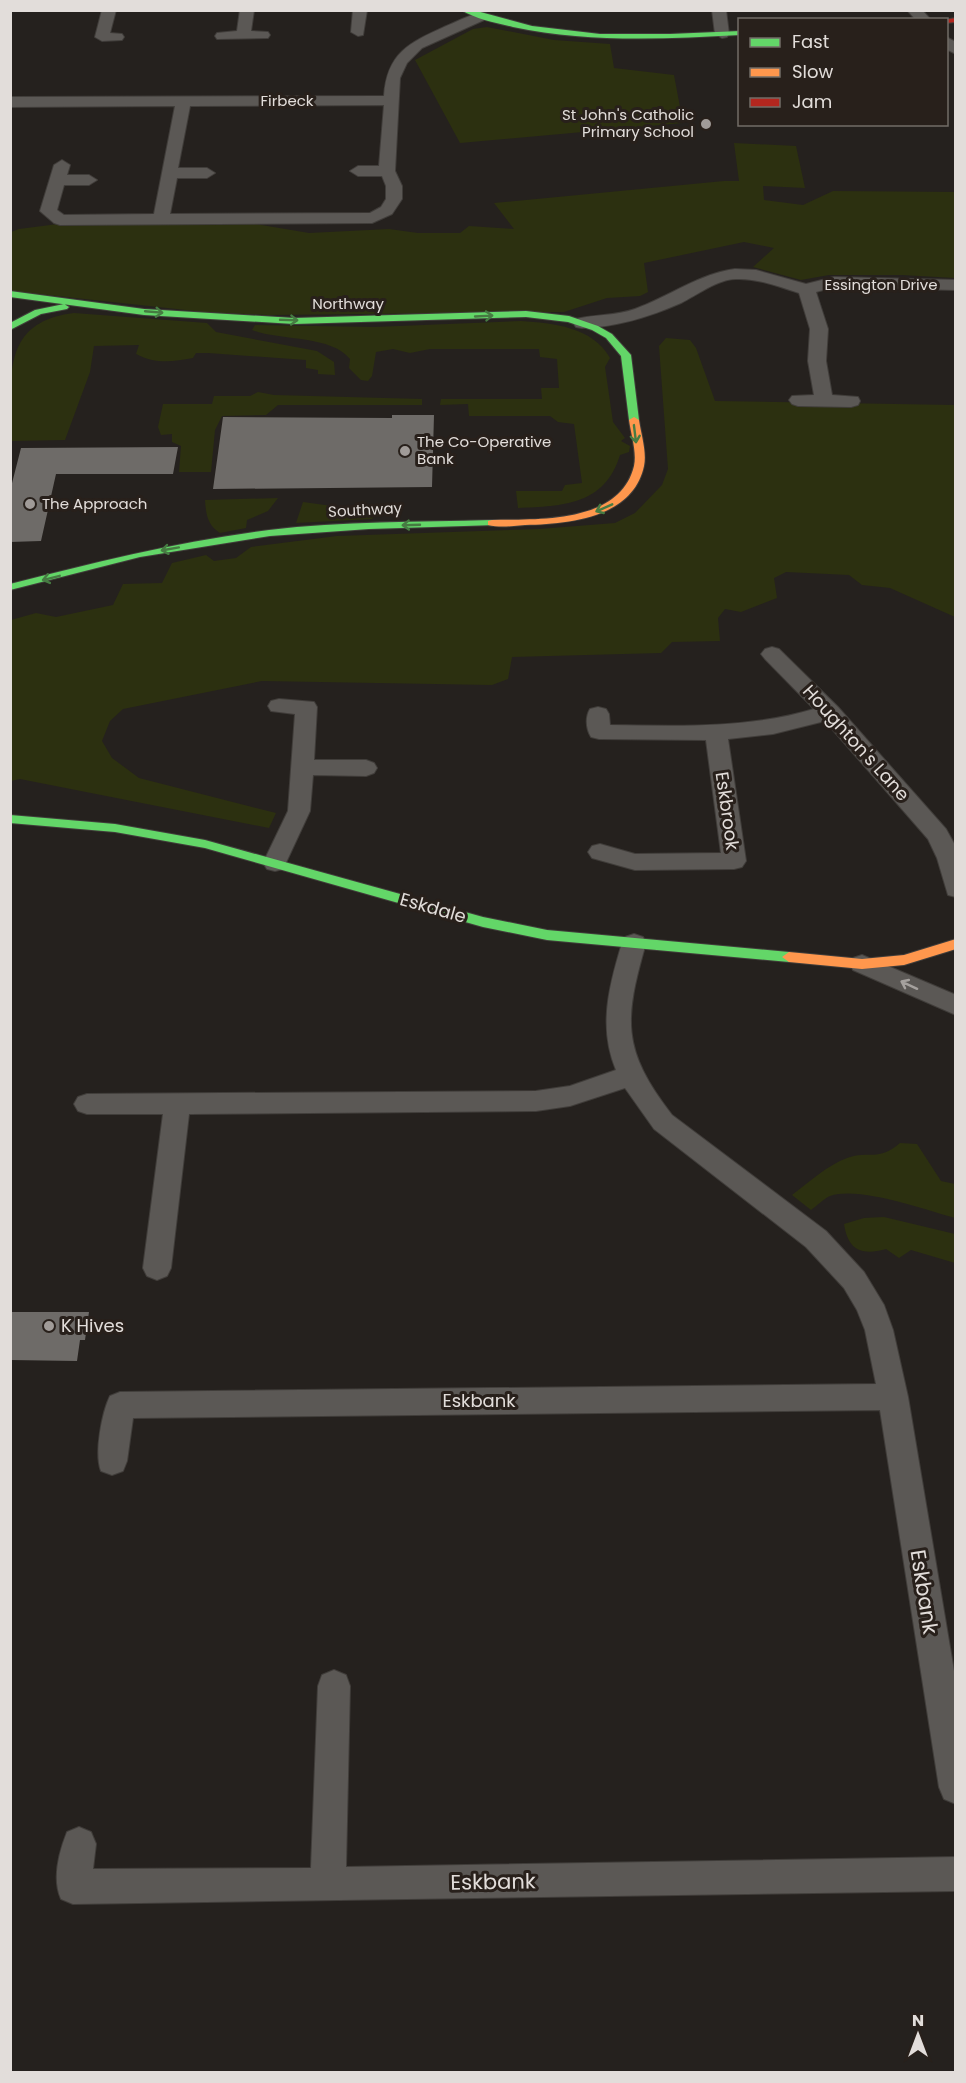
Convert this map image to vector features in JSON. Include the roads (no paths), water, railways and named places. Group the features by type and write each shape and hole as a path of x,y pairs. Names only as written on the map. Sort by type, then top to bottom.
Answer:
{"street":[{"path":"109,10 102,37 117,37"},
{"path":"243,36 247,10"},
{"path":"358,32 360,10"},
{"path":"464,10 479,17 513,26 573,34 630,36 738,33"},
{"path":"719,10 722,34"},
{"path":"89,180 60,173 48,211 54,218 60,220 372,218 387,211 394,202 393,181 387,171 395,69 408,52 417,45 479,17"},
{"path":"222,36 263,35"},
{"name":"Firbeck","path":"10,102 391,100"},
{"path":"161,219 183,101"},
{"path":"358,171 387,171"},
{"path":"169,173 207,173"},
{"name":"Essington Drive","path":"582,323 610,322 633,317 730,274 751,275 807,290 834,282 956,285"},
{"name":"Essington Drive","path":"807,290 819,329 817,361 824,401"},
{"name":"Northway","path":"10,294 188,315 294,321 546,315 595,328 618,344"},
{"path":"10,327 38,312 96,305"},
{"path":"618,344 622,328 633,317"},
{"name":"Southway","path":"10,587 56,577 114,560 280,532 369,526 554,521 607,508 625,496 635,481 639,465 626,355 618,344"},
{"path":"798,400 851,401"},
{"path":"45,564 114,560"},
{"name":"Houghton's Lane","path":"772,654 830,712 947,839 956,889"},
{"path":"275,862 299,812 306,707 279,706"},
{"path":"598,714 599,732 716,733 780,727 830,712"},
{"name":"Eskbrook","path":"600,852 635,862 734,861 716,733"},
{"path":"303,767 366,768"},
{"name":"Eskdale","path":"17,819 158,834 205,844 483,922 547,934 862,964 904,960 955,942"},
{"path":"954,960 955,942"},
{"name":"Eskbank","path":"634,943 621,984 617,1009 617,1034 621,1055 642,1098 663,1122 816,1239 854,1280 870,1305 879,1330 893,1397 956,1787"},
{"name":"Eskdale","path":"862,964 956,1006"},
{"path":"87,1104 536,1101 570,1096 630,1076"},
{"path":"157,1268 177,1103"},
{"name":"Eskbank","path":"112,1461 120,1405 893,1397"},
{"path":"328,1885 334,1686"},
{"name":"Eskbank","path":"79,1844 73,1887 956,1874"}],"place":[{"name":"St John's Catholic Primary School","path":"706,124"},
{"name":"The Co-Operative Bank","path":"405,451"},
{"name":"The Approach","path":"30,504"},
{"name":"K Hives","path":"49,1326"}]}
